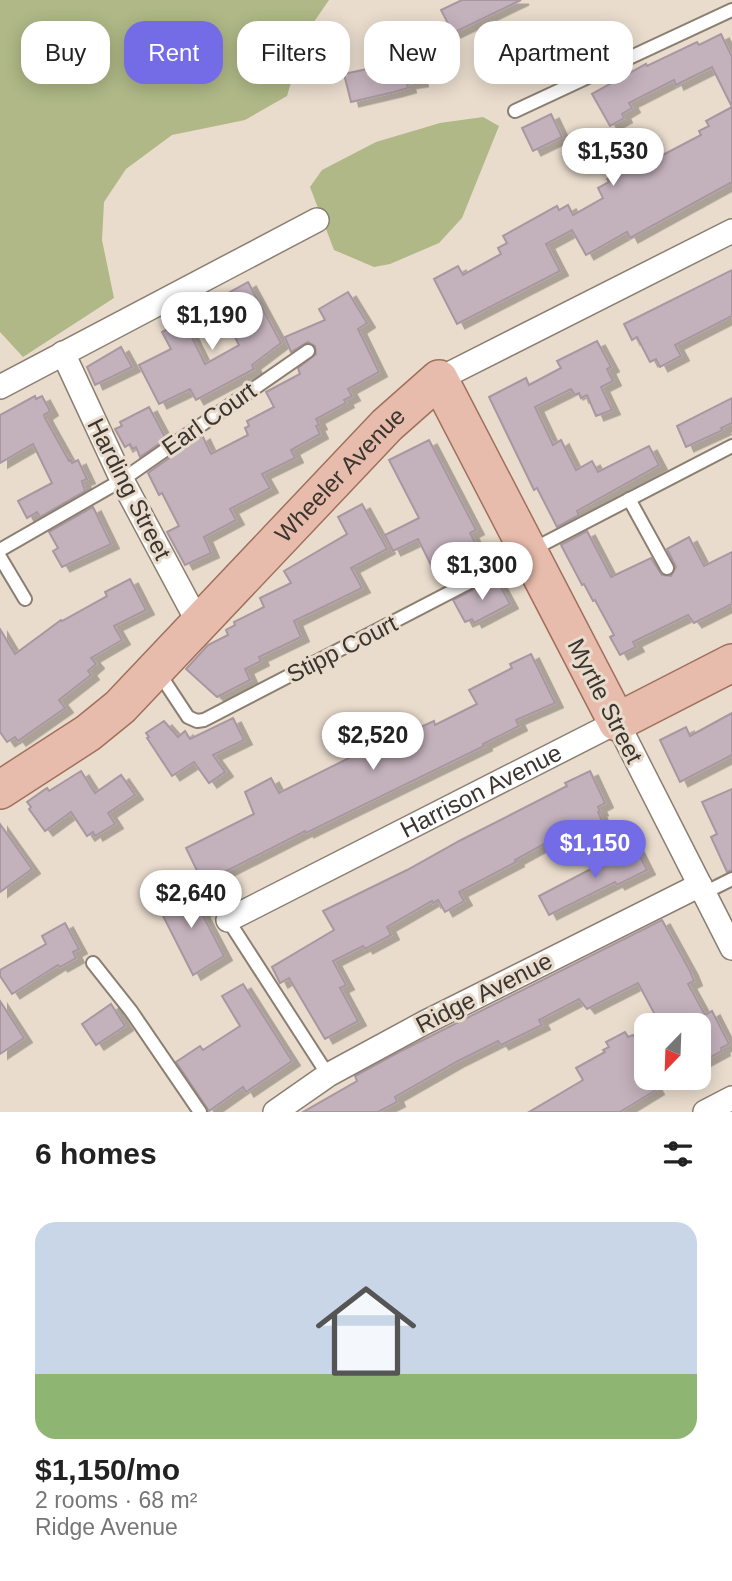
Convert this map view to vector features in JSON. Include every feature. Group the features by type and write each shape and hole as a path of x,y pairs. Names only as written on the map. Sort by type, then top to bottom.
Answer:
{"main road":[{"name":"Myrtle Street","path":"439,379 617,722"},
{"name":"Wheeler Avenue","path":"0,790 88,733 120,707 387,425 439,379"},
{"name":"Harrison Avenue","path":"617,722 732,663"}],"street":[{"path":"0,387 317,220"},
{"name":"Wheeler Avenue","path":"439,379 732,231"},
{"name":"Harding Street","path":"63,353 122,480 199,624"},
{"name":"Myrtle Street","path":"617,722 732,948"},
{"name":"Harrison Avenue","path":"228,920 617,722"},
{"name":"Ridge Avenue","path":"275,1112 328,1075 424,1023 700,885"},
{"path":"705,1112 732,1098"}],"lane":[{"path":"515,111 732,10"},
{"name":"Earl Court","path":"0,550 122,480 308,351"},
{"name":"Stipp Court","path":"157,670 188,717 197,721 204,720 732,446"},
{"path":"629,499 667,568"},
{"path":"0,557 25,599"},
{"path":"700,885 712,889 732,879"},
{"path":"228,920 328,1075"},
{"path":"93,963 131,1011 200,1112"}],"green space":[{"path":"0,0 329,0 315,21 237,21 237,84 291,84 287,96 245,120 172,135 126,169 104,202 102,240 114,298 23,357 0,332"},
{"path":"483,117 499,126 462,218 439,243 390,264 374,267 334,250 310,187 322,170 376,142 440,123"}],"building":[{"path":"462,0 521,0 460,30 460,21 447,21 441,10"},
{"path":"721,34 732,57 732,107 712,67 676,85 674,80 629,103 632,108 622,114 624,118 610,126 592,94 610,84 633,84 633,71 697,42 699,45"},
{"path":"364,70 364,84 407,84 408,88 351,102 346,84 350,84 350,73"},
{"path":"732,107 732,182 630,238 627,232 586,255 572,230 546,244 560,271 457,324 434,279 458,266 463,275 501,254 498,248 507,243 503,236 557,206 559,210 568,205 573,215 603,198 598,188 609,182 607,179 630,167 628,164 654,151 657,158 701,135 699,131 709,126 706,121"},
{"path":"551,114 562,137 533,151 522,128"},
{"path":"732,270 732,316 675,345 681,356 660,367 656,359 650,362 637,337 632,340 624,324"},
{"path":"248,282 281,343 252,365 254,369 196,400 190,389 159,404 139,365 171,349 162,332 184,321 205,364 239,345 232,331 239,326 223,296"},
{"path":"348,292 367,323 358,329 379,372 348,389 352,396 344,400 346,403 316,419 320,434 291,450 295,458 262,474 270,488 230,509 236,520 204,537 211,553 185,565 167,532 179,526 148,473 202,435 211,454 248,435 245,428 249,426 247,421 274,407 266,392 300,374 298,368 316,354 315,346 308,342 291,352 285,337 325,320 319,309"},
{"path":"597,341 611,367 607,369 613,381 601,387 612,410 596,416 587,395 581,398 579,393 575,395 571,389 535,407 553,445 561,440 576,470 592,461 598,472 649,446 659,465 577,511 579,515 557,527 537,488 534,490 489,397 526,378 529,385 561,368 557,361"},
{"path":"121,347 132,367 95,385 87,367"},
{"path":"35,396 36,399 42,396 50,411 44,415 45,418 69,461 72,463 78,460 87,479 82,481 85,491 40,517 37,512 27,518 18,501 52,483 33,444 0,463 0,415"},
{"path":"732,398 732,423 686,447 677,426"},
{"path":"149,407 166,439 140,457 136,447 133,449 130,444 125,447 115,429 122,426 120,422"},
{"path":"429,440 476,530 470,533 486,564 445,585 441,577 438,579 418,539 393,551 385,535 419,518 389,460"},
{"path":"362,504 387,549 351,568 362,588 294,621 301,637 259,657 261,661 245,669 250,680 217,697 186,669 208,645 228,635 226,630 235,625 234,622 264,607 260,598 291,583 284,571 347,534 338,517"},
{"path":"93,507 111,544 62,567 53,551 58,548 49,532"},
{"path":"587,531 611,577 651,558 662,575 671,576 676,567 667,549 689,537 704,566 732,552 732,604 694,623 688,615 633,642 636,647 620,655 610,637 614,635 595,600 593,601 584,584 582,585 561,545"},
{"path":"496,578 510,604 474,623 472,619 465,622 453,600"},
{"path":"130,579 146,610 114,626 122,640 91,658 96,664 88,671 91,675 59,700 65,708 18,741 15,737 7,742 0,732 0,629 15,654 61,620 107,596 105,592"},
{"path":"531,654 555,703 516,720 519,726 483,744 484,746 203,883 186,848 254,814 245,792 271,778 279,793 395,735 397,738 434,721 435,725 477,704 469,690 512,668 510,664"},
{"path":"732,713 732,755 680,782 660,740 686,727 690,736"},
{"path":"233,718 244,740 213,755 225,772 209,783 194,762 172,776 147,738 149,737 146,733 164,721 178,737 185,731 190,739"},
{"path":"81,771 95,793 121,775 135,795 108,813 115,824 95,836 93,832 87,836 71,812 45,831 27,802 47,788 49,791"},
{"path":"590,771 605,803 598,807 602,821 566,838 564,834 555,838 459,892 464,901 445,912 438,900 433,903 432,901 387,927 391,935 365,949 363,946 333,961 346,985 340,988 358,1021 325,1039 289,978 280,983 272,967 334,930 323,911 407,870 567,786 565,783"},
{"path":"732,789 732,870 727,872 711,837 717,834 702,802"},
{"path":"0,824 32,869 0,892"},
{"path":"635,846 647,870 617,885 615,882 549,915 539,896"},
{"path":"193,887 205,910 201,912 224,956 193,975 157,904"},
{"path":"662,920 690,971 694,981 688,984 704,1013 654,1013 638,983 587,1009 579,999 539,1020 542,1025 501,1045 498,1041 458,1061 395,1097 397,1102 378,1112 303,1112 357,1081 355,1076"},
{"path":"65,923 79,949 73,952 76,958 60,967 58,965 12,994 0,976 0,970 46,944 42,936"},
{"path":"243,984 292,1061 246,1092 243,1087 209,1111 176,1062 200,1046 203,1050 240,1026 222,996"},
{"path":"0,1001 24,1038 0,1054"},
{"path":"111,1004 125,1026 96,1045 82,1024"},
{"path":"712,1011 729,1044 721,1048 722,1051 711,1057 711,1013 708,1013"},
{"path":"625,1032 628,1037 633,1035 634,1090 656,1090 620,1112 529,1112 583,1080 576,1068 605,1052 603,1050 609,1047 606,1042"}]}
